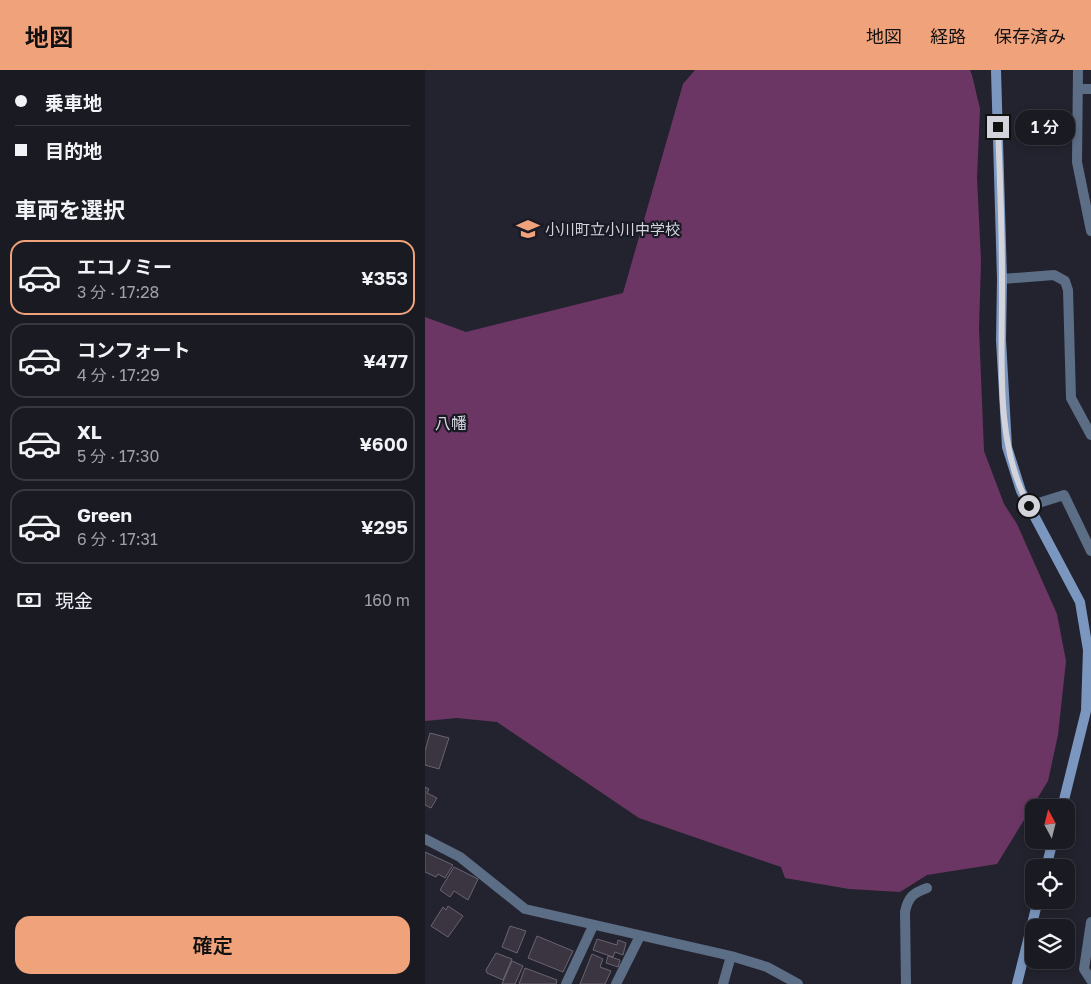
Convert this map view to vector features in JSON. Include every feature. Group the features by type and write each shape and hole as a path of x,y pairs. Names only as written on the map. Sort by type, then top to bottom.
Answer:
{"street":[{"path":"997,70 1002,279 1001,340 1007,447 1021,491 1080,602 1088,650 1086,711 1064,799"},
{"path":"1078,70 1077,162 1086,176 1091,231"},
{"path":"1078,89 1091,88"},
{"path":"1002,279 1054,275 1065,281 1069,290 1071,398 1091,435"},
{"path":"1029,506 1064,495 1091,551"},
{"path":"425,839 460,857 525,909 731,956 767,967 798,984"},
{"path":"906,984 905,912 907,901 915,892 927,888"},
{"path":"1017,984 1036,909"},
{"path":"1091,922 1084,969 1091,980"},
{"path":"566,984 593,926"},
{"path":"616,984 640,936"},
{"path":"723,984 731,956"}],"shaded area":[{"path":"695,70 970,70 980,109 977,178 981,261 979,328 984,451 1004,504 1017,524 1057,614 1066,661 1058,735 1048,781 1037,799 1025,799 1025,818 997,864 927,875 900,892 849,889 785,878 781,867 639,818 497,722 457,718 425,721 425,317 466,332 623,293 683,84"}],"building":[{"path":"430,733 449,738 439,769 425,765 425,751"},
{"path":"425,787 429,789 427,793 437,798 431,808 425,805"},
{"path":"425,852 453,865 445,878 438,874 436,877 425,872"},
{"path":"454,867 478,879 468,900 454,891 450,897 440,890"},
{"path":"448,906 463,916 448,937 431,926 443,907 446,910"},
{"path":"510,926 526,931 517,953 502,947"},
{"path":"537,936 573,951 563,972 528,958"},
{"path":"597,939 617,945 618,940 626,943 623,955 615,952 613,957 593,950"},
{"path":"496,953 512,959 503,980 487,973 486,970"},
{"path":"592,954 603,959 600,967 611,971 605,984 580,984"},
{"path":"608,956 620,960 618,967 606,963"},
{"path":"512,961 523,966 515,984 502,984"},
{"path":"525,968 557,980 556,984 519,984"}],"place":[{"name":"小川町立小川中学校","path":"528,229"}],"district":[{"name":"八幡","path":"451,423"}],"route":[{"path":"998,127 1002,279 1001,340 1007,447 1021,491 1029,506"}]}
